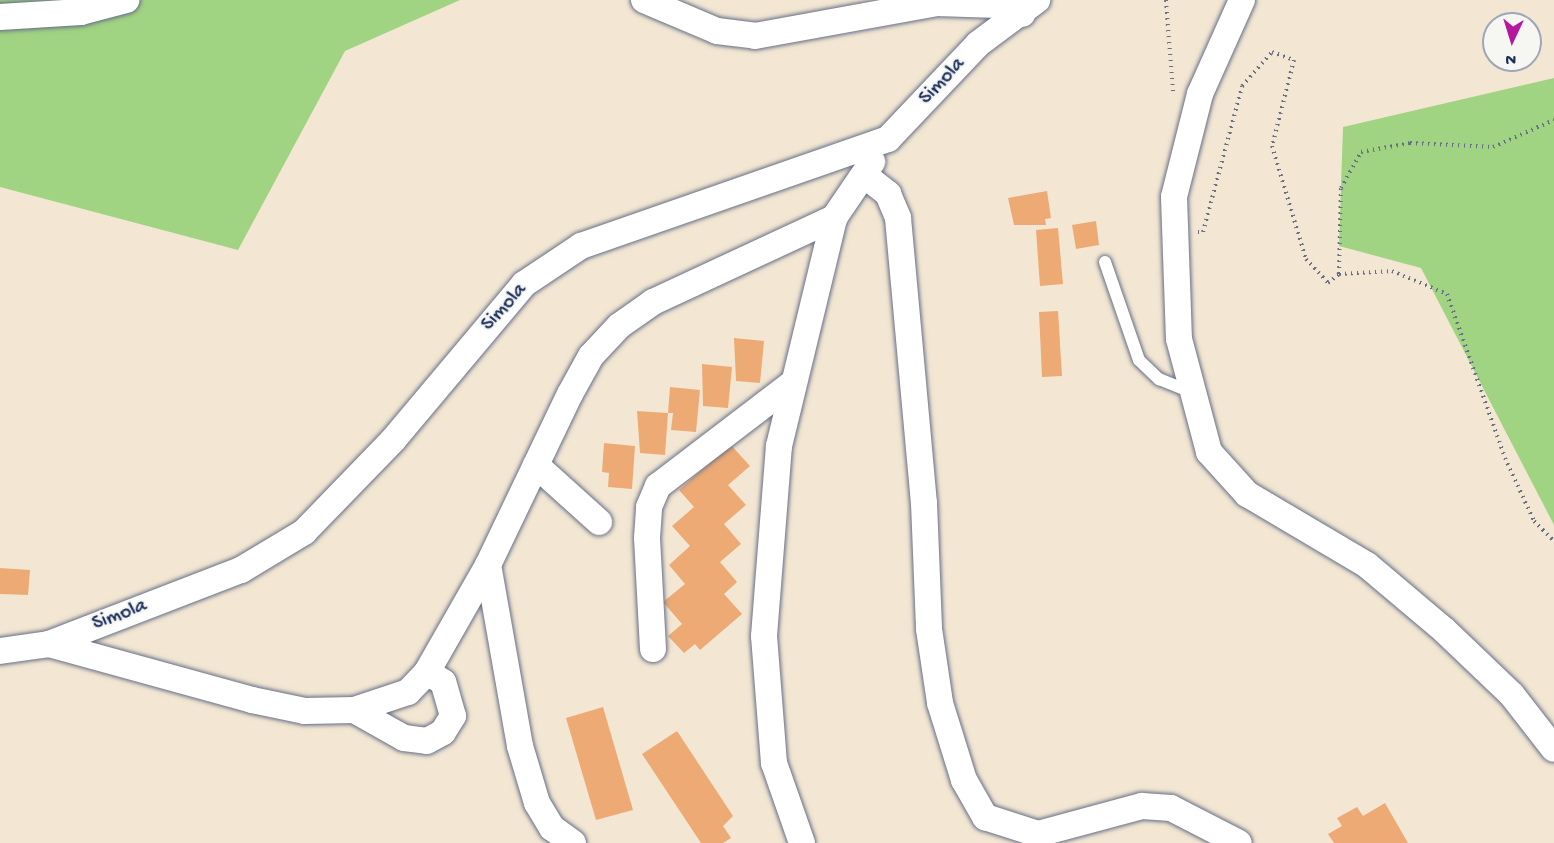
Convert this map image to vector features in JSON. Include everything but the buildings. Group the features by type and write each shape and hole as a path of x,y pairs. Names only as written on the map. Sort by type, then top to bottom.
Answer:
{"street":[{"path":"0,17 81,12 126,0"},
{"path":"644,0 717,31 755,36 936,3 1030,7"},
{"path":"1242,0 1208,74 1183,149 1171,234 1179,339 1189,391 1209,452 1228,479 1367,565 1512,695 1554,749"},
{"name":"Simola","path":"0,651 49,644 241,570 304,532 394,439 524,284 581,246 888,140 978,44 1030,7"},
{"path":"802,843 774,764 764,636 777,456 790,385 834,218 888,140"},
{"path":"864,175 888,194 898,218 924,503 930,629 940,703 964,780 985,817 1038,834 1142,806 1171,808 1239,843"},
{"path":"49,644 252,700 305,711 354,710 408,692 427,672 488,565 591,356 619,326 664,296 834,218"},
{"path":"653,649 647,538 649,507 658,486 790,385"},
{"path":"536,465 599,522"},
{"path":"488,565 520,746 537,803 552,828 573,843"},
{"path":"354,710 404,738 427,741 443,732 453,716 443,682 427,672"}],"lane":[{"path":"1106,262 1139,360 1159,379 1189,391"}],"path":[{"path":"1166,0 1166,50 1176,105"},
{"path":"1171,234 1203,232 1242,86 1272,52 1294,60 1272,146 1305,259 1328,283 1339,274 1392,271 1447,294 1505,458 1534,521 1554,541"},
{"path":"1339,274 1341,188 1361,152 1410,143 1493,147 1554,120"}],"green space":[{"path":"0,0 460,0 345,51 238,250 0,187"},
{"path":"1554,78 1554,525 1421,268 1339,246 1343,127"}]}
